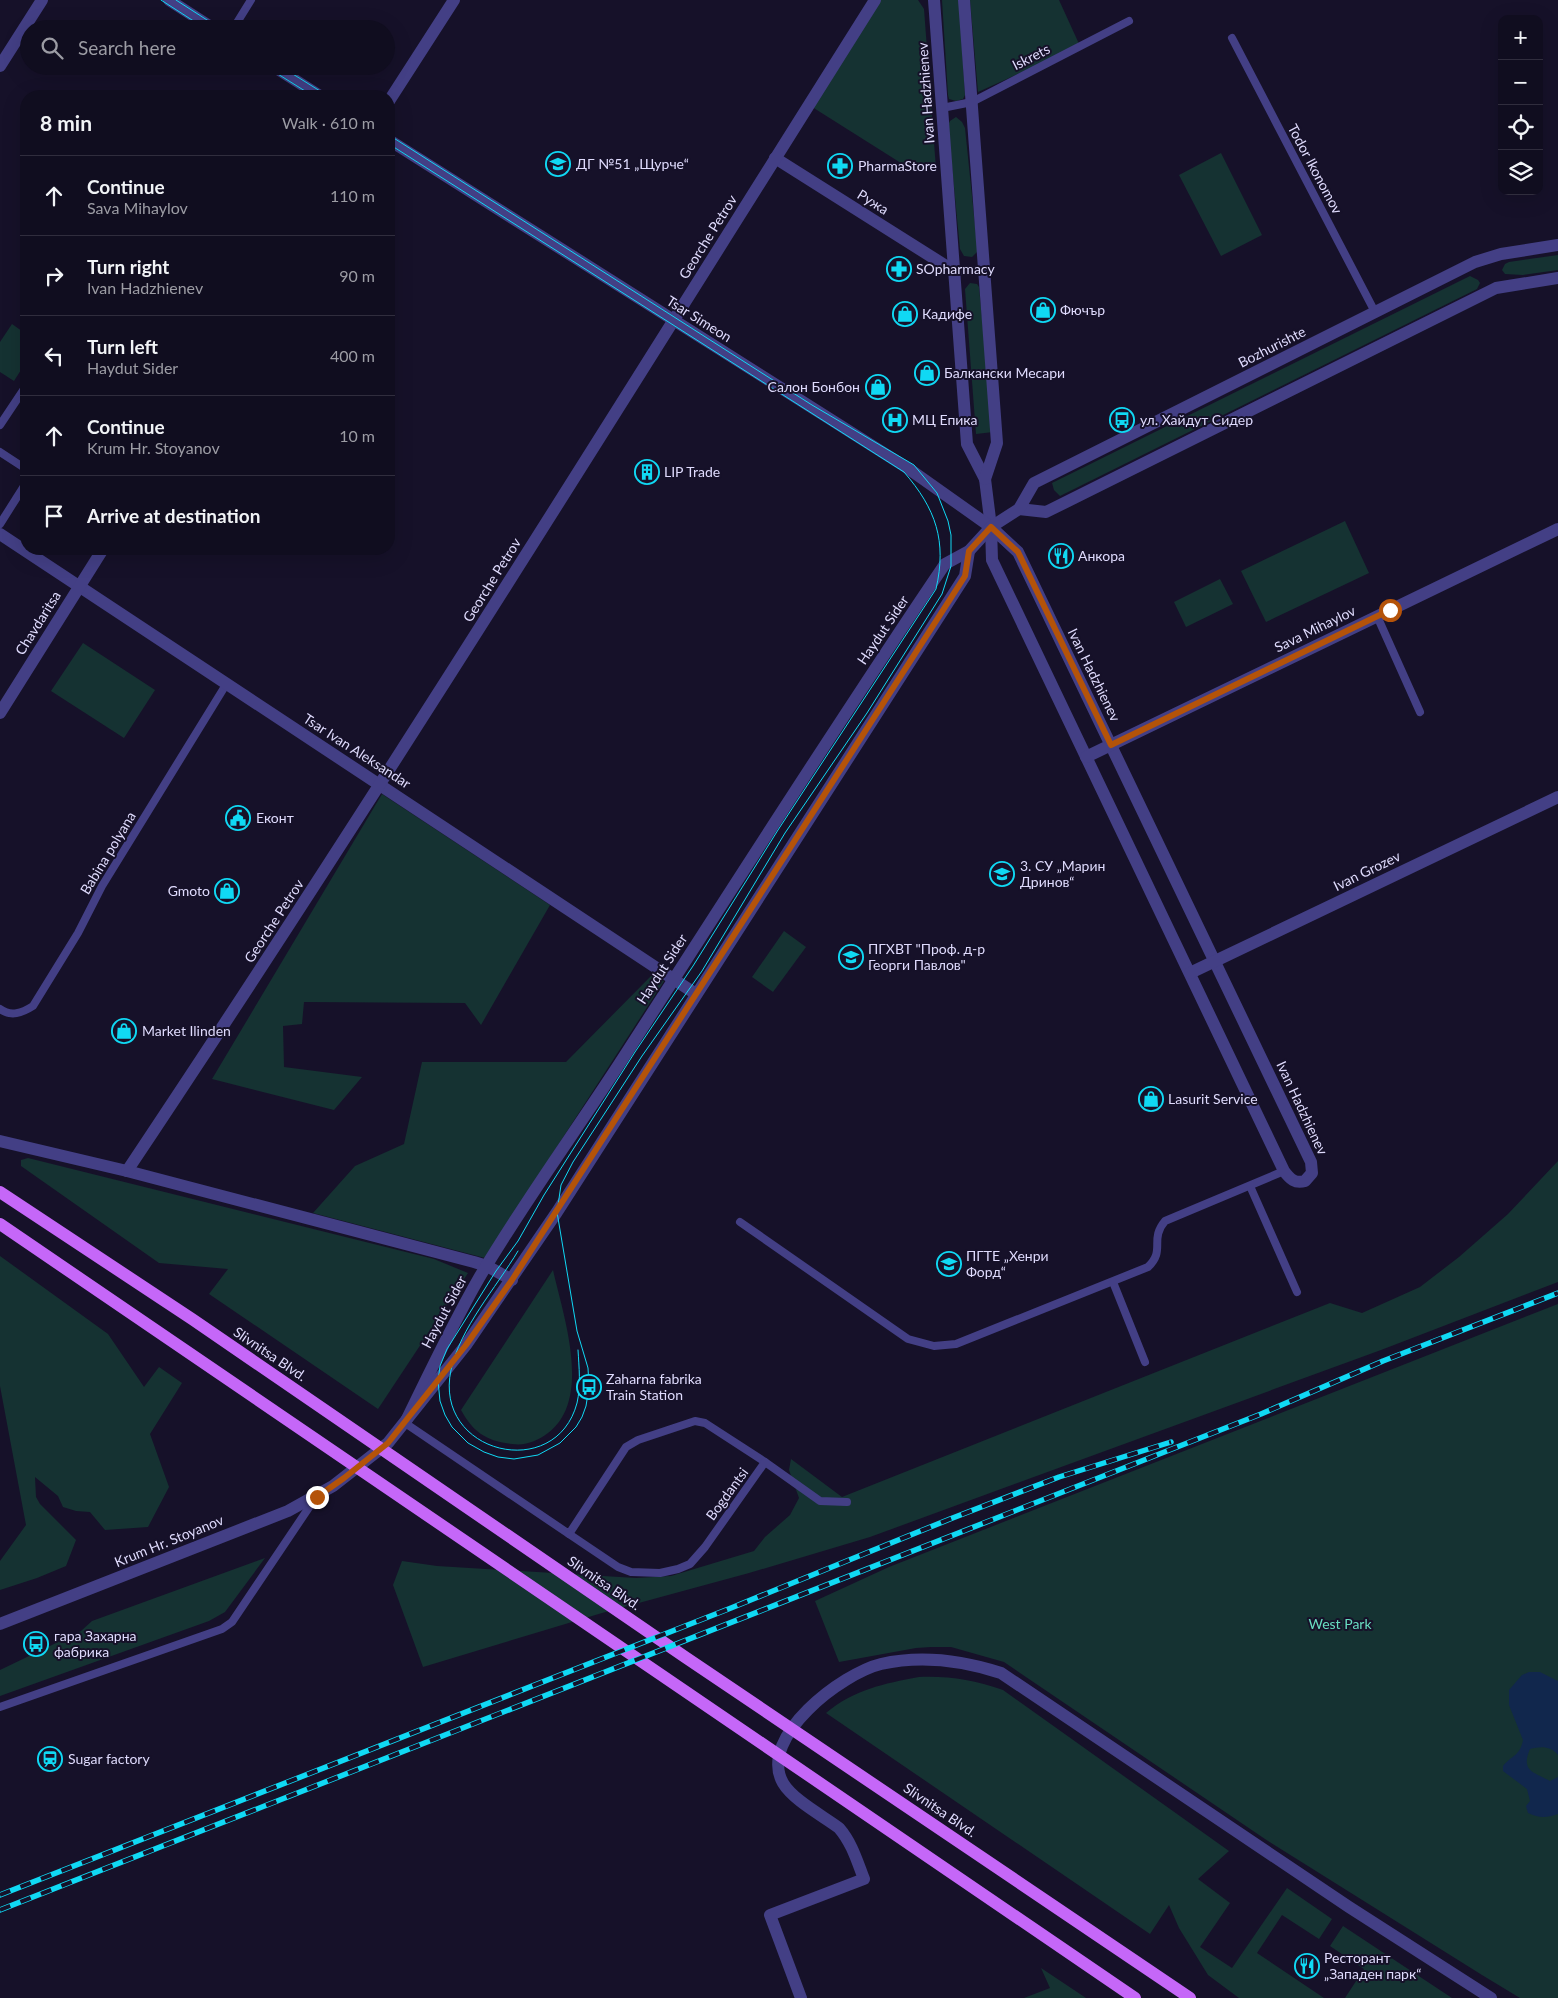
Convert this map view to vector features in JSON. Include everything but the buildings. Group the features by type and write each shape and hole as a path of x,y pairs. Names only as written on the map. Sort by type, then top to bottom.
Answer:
{"main road":[{"name":"Slivnitsa Blvd.","path":"0,1192 192,1319 685,1657 1190,1998"},
{"path":"0,1224 1135,1998"}],"street":[{"path":"29,20 42,0"},
{"path":"169,0 200,20"},
{"path":"395,92 454,0"},
{"name":"Georche Petrov","path":"127,1171 381,784 875,0"},
{"name":"Ivan Hadzhienev","path":"934,0 967,444 985,479 991,527 992,560 1284,1171 1289,1179 1300,1182 1309,1177 1313,1167 1018,552 991,527"},
{"name":"Ivan Hadzhienev","path":"964,0 997,443 985,479"},
{"path":"0,66 20,35"},
{"path":"287,75 311,90"},
{"name":"Tsar Simeon","path":"395,144 909,468 991,527"},
{"name":"Ружа","path":"775,158 954,271"},
{"name":"Bozhurishte","path":"991,527 1019,510 1034,483 1475,262 1501,254 1558,245"},
{"path":"1019,510 1046,512 1496,288 1558,278"},
{"name":"Haydut Sider","path":"405,1423 445,1341 487,1266 628,1051 673,978 945,564 969,551 991,527"},
{"name":"Sava Mihaylov","path":"1086,757 1558,529"},
{"name":"Tsar Ivan Aleksandar","path":"0,534 20,547"},
{"name":"Haydut Sider","path":"344,1478 388,1443 405,1423 466,1345 512,1280 965,576 969,551"},
{"name":"Tsar Ivan Aleksandar","path":"32,555 696,994"},
{"name":"Chavdaritsa","path":"0,713 99,555"},
{"name":"Ivan Grozev","path":"1190,973 1558,797"},
{"path":"0,1141 127,1171 487,1266 512,1280"},
{"name":"Krum Hr. Stoyanov","path":"0,1624 288,1511 317,1497 344,1478"},
{"path":"801,1998 770,1915 864,1879 845,1834 792,1794 784,1784 778,1772 781,1747 790,1730 814,1705 846,1679 881,1664 929,1659 977,1665 1001,1673 1349,1907 1490,1998"}],"lane":[{"path":"238,20 250,0"},
{"name":"Iskrets","path":"942,108 972,102 1129,21"},
{"name":"Todor Ikonomov","path":"1232,38 1376,312"},
{"path":"954,271 984,270"},
{"path":"0,425 20,395"},
{"path":"0,452 20,465"},
{"path":"0,524 20,492"},
{"path":"1377,616 1420,712"},
{"name":"Babina polyana","path":"0,1009 4,1012 20,1014 33,1006 78,933 102,886 227,683"},
{"path":"740,1222 908,1339 934,1346 956,1344 1148,1267 1155,1260 1158,1252 1156,1236 1158,1229 1165,1222 1284,1171"},
{"path":"1250,1186 1297,1292"},
{"path":"1113,1282 1145,1362"},
{"path":"569,1534 626,1447 638,1440 695,1421 705,1423 765,1462"},
{"name":"Bogdantsi","path":"405,1423 618,1568 641,1574 660,1573 690,1564 705,1547 765,1462 820,1500 848,1502"},
{"path":"0,1707 222,1628 232,1622 317,1497"}],"green space":[{"path":"875,0 918,0 924,9 936,169 912,170 809,105"},
{"path":"942,0 959,0 965,95 963,99 956,101 949,99 948,95"},
{"path":"970,0 1059,0 1080,46 978,92"},
{"path":"956,117 965,128 977,245 977,252 972,257 964,256 960,249 948,125"},
{"path":"1221,153 1262,235 1221,256 1179,175"},
{"path":"1558,255 1558,270 1523,275 1505,274 1502,270 1505,264 1509,262"},
{"path":"1470,276 1480,283 1477,289 1060,496 1054,490 1052,483"},
{"path":"970,283 977,284 979,287 993,432 976,434 965,289"},
{"path":"12,324 20,330 20,372 14,381 0,372 0,342"},
{"path":"1345,521 1369,573 1266,622 1241,571"},
{"path":"1220,579 1233,604 1186,627 1174,602"},
{"path":"83,643 155,690 124,738 51,691"},
{"path":"382,794 550,905 481,1025 465,1003 304,1002 302,1024 283,1026 284,1067 362,1077 334,1110 212,1079"},
{"path":"784,931 806,947 773,992 752,977"},
{"path":"652,975 664,981 485,1258 313,1213 355,1166 404,1144 422,1062 566,1062"},
{"path":"28,1158 434,1259 468,1273 378,1409 209,1294 228,1269 159,1263 21,1166 21,1160"},
{"path":"1558,1161 1558,1282 1381,1350 870,1537 749,1573 602,1613 423,1667 393,1585 402,1561 437,1566 636,1578 671,1576 754,1551 765,1537 790,1515 799,1498 789,1470 791,1459 842,1497 1330,1303 1362,1313 1420,1287 1459,1257 1508,1214"},
{"path":"0,1256 108,1334 144,1387 159,1367 182,1383 150,1434 169,1487 148,1527 105,1530 90,1512 76,1511 63,1507 58,1496 35,1477 36,1497 40,1504 76,1540 66,1566 0,1590 0,1561 26,1525 0,1386"},
{"path":"553,1270 568,1332 571,1356 572,1378 569,1400 562,1418 548,1433 540,1438 522,1444 495,1441 476,1430 461,1410"},
{"name":"West Park","path":"1558,1304 1558,1998 1520,1998 1482,1975 1265,1839 1004,1662 951,1647 931,1647 839,1662 815,1601 889,1567"},
{"path":"265,1558 225,1612 209,1621 0,1696 0,1670 81,1631 92,1621"},
{"path":"919,1677 962,1679 1003,1690 1229,1851 1198,1879 1230,1903 1200,1947 1232,1968 1287,1888 1332,1919 1319,1939 1282,1915 1257,1953 1324,1998 1239,1998 1208,1975 1179,1928 1169,1905 1150,1934 826,1713 859,1693 881,1685"},
{"path":"1343,1926 1452,1998 1345,1998 1364,1969 1330,1946"},
{"path":"1041,1968 1086,1998 1024,1998 1050,1988"}],"water":[{"path":"1529,1672 1540,1672 1558,1681 1558,1755 1549,1748 1542,1747 1530,1749 1527,1757 1528,1767 1534,1773 1550,1781 1558,1777 1558,1814 1546,1817 1539,1817 1528,1813 1526,1806 1530,1801 1527,1789 1503,1771 1503,1766 1518,1752 1523,1740 1509,1705 1509,1690 1522,1675"}],"tram line":[{"path":"161,0 192,20"},
{"path":"176,0 207,20"},
{"path":"279,75 303,90"},
{"path":"294,75 318,90"},
{"path":"395,139 812,405 914,465 937,493 948,521 951,535 951,566 942,594 867,713 785,833 702,971 642,1056 573,1162 561,1185 557,1212 577,1331 588,1368 589,1387 586,1406 576,1427 560,1443 538,1455 514,1459 498,1457 484,1452 468,1443 452,1427 440,1401 438,1381 440,1366 447,1349 496,1271 518,1241 544,1195 635,1052 693,966 778,830 936,589 939,572 939,541 936,526 924,499 904,472 395,148"},
{"path":"518,1251 470,1324 456,1354 451,1370 450,1399 460,1422 477,1438 499,1448 523,1450 546,1443 565,1428 577,1403 579,1383 578,1350"}],"railway":[{"path":"0,1910 1261,1414 1383,1361 1558,1293"},
{"path":"0,1895 731,1608 950,1519 1059,1477 1171,1442"}],"place":[{"name":"ДГ №51 „Щурче“","path":"558,164"},
{"name":"PharmaStore","path":"840,166"},
{"name":"SOpharmacy","path":"899,269"},
{"name":"Фючър","path":"1043,310"},
{"name":"Кадифе","path":"905,314"},
{"name":"Балкански Месари","path":"927,373"},
{"name":"Салон Бонбон","path":"878,387"},
{"name":"МЦ Епика","path":"895,420"},
{"name":"ул. Хайдут Сидер","path":"1122,420"},
{"name":"LIP Trade","path":"647,472"},
{"name":"Анкора","path":"1061,556"},
{"name":"Еконт","path":"238,818"},
{"name":"3. СУ „Марин Дринов“","path":"1002,874"},
{"name":"Gmoto","path":"227,891"},
{"name":"ПГХВТ \"Проф. д-р Георги Павлов\"","path":"851,957"},
{"name":"Market Ilinden","path":"124,1031"},
{"name":"Lasurit Service","path":"1151,1099"},
{"name":"ПГТЕ „Хенри Форд“","path":"949,1264"},
{"name":"Zaharna fabrika Train Station","path":"589,1387"},
{"name":"гара Захарна фабрика","path":"36,1644"},
{"name":"Sugar factory","path":"50,1759"},
{"name":"Ресторант „Западен парк“","path":"1307,1966"}],"route":[{"path":"317,1497 367,1462 388,1443 466,1345 512,1280 965,576 969,551 991,527 1018,552 1111,745 1390,610"}]}
